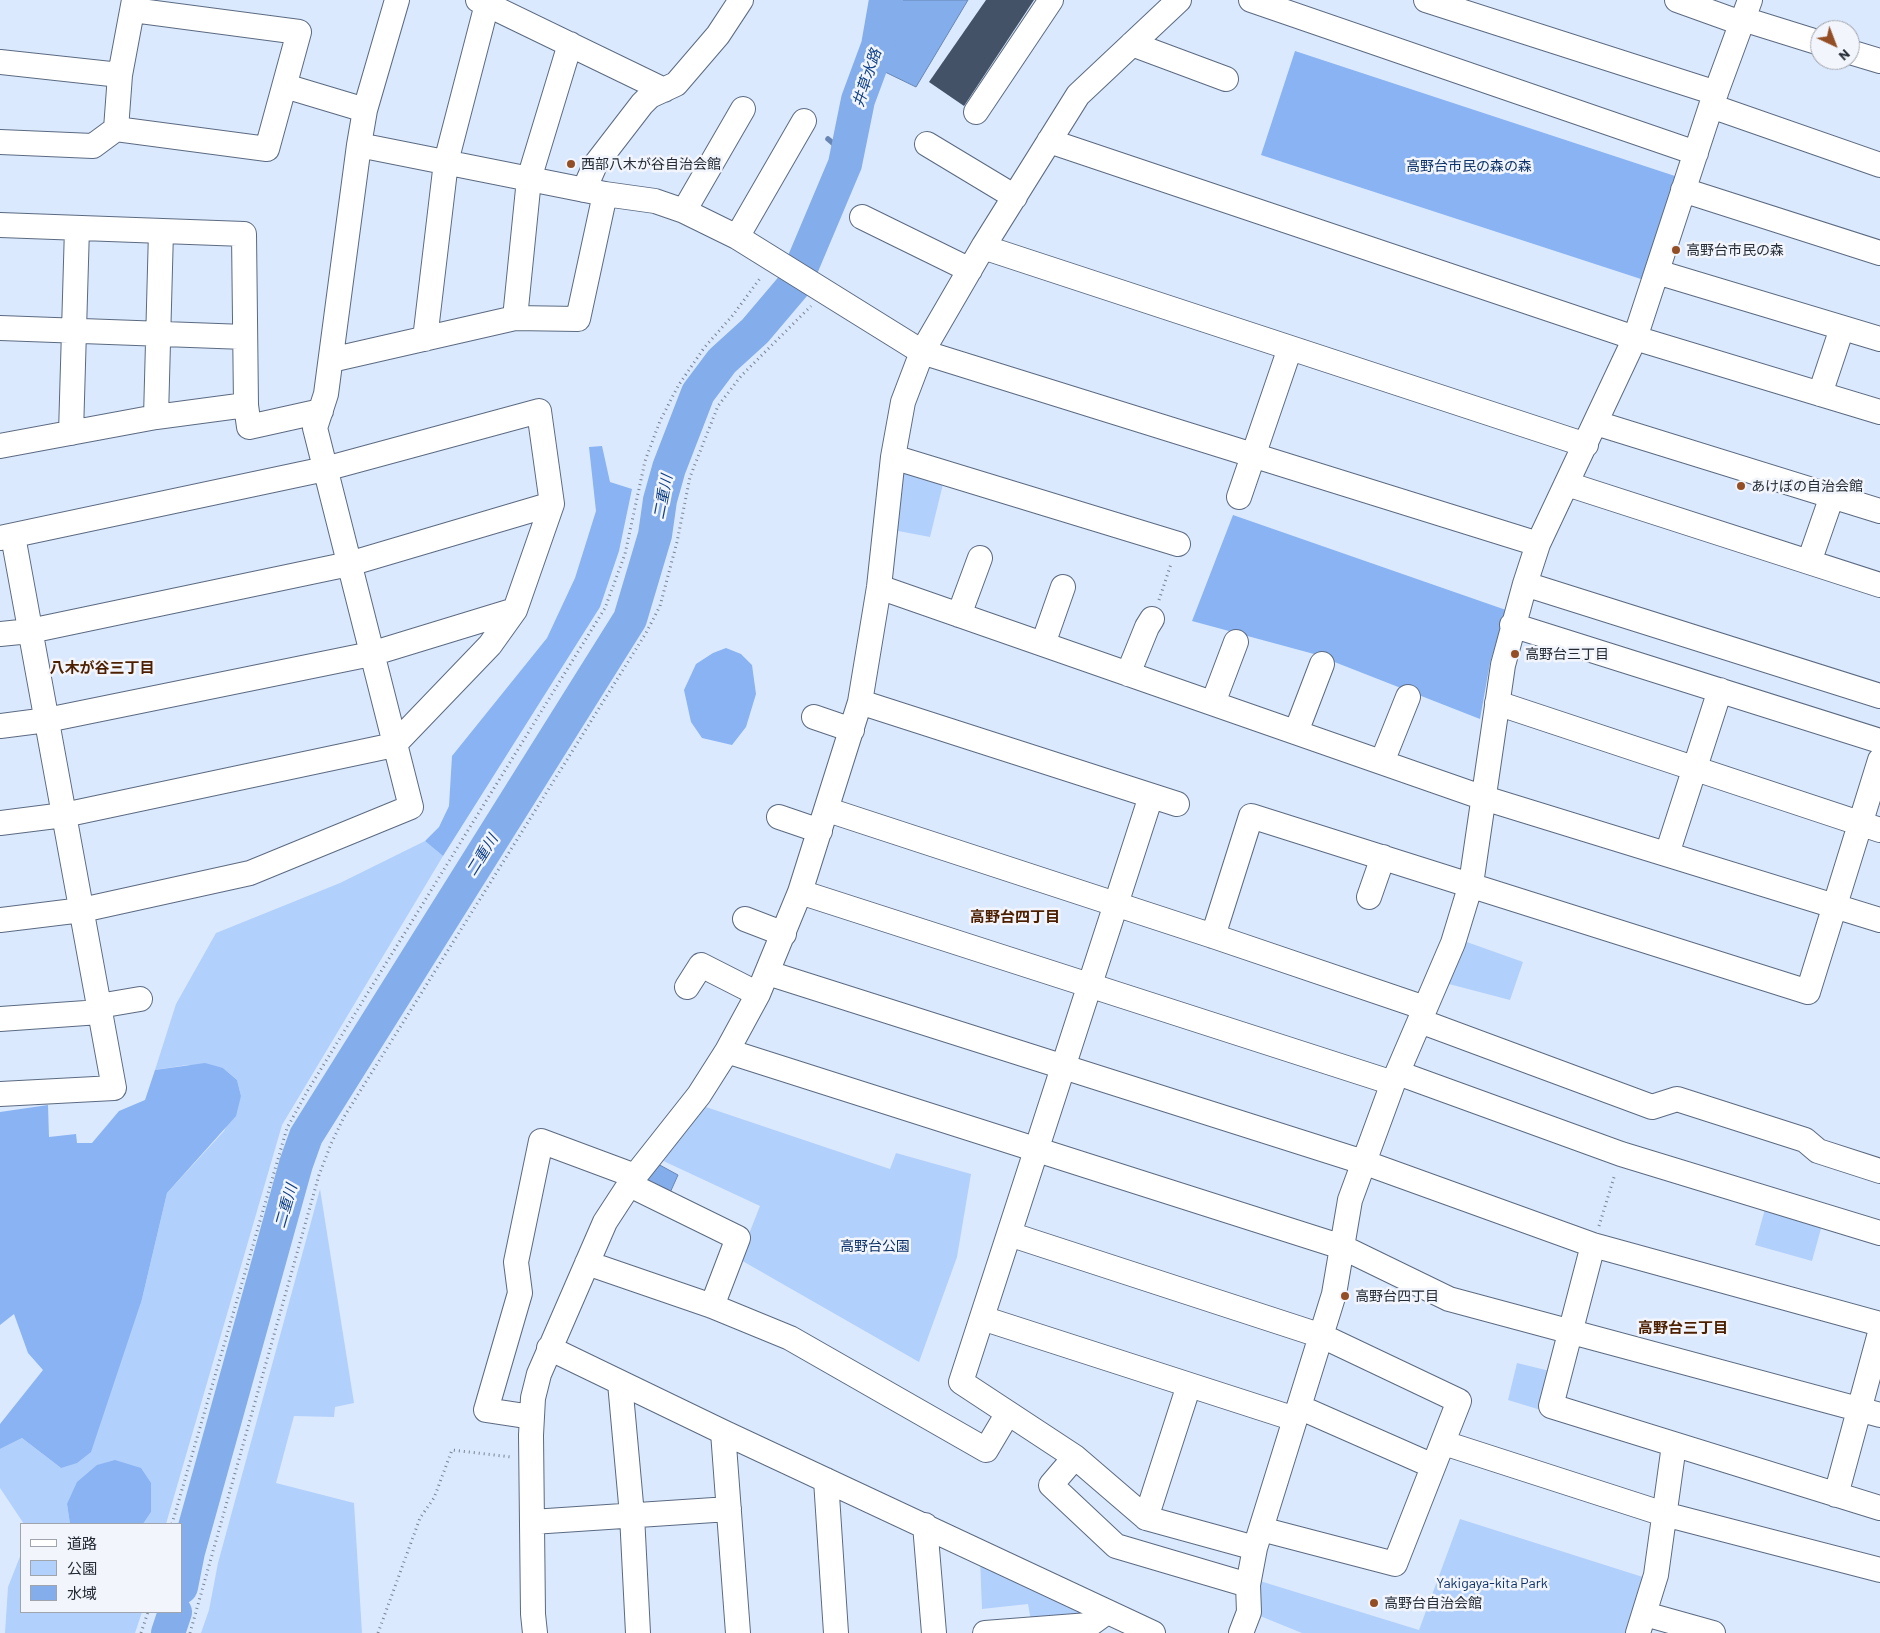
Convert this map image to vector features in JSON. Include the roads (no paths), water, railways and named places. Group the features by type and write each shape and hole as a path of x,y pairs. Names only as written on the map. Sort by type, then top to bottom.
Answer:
{"street":[{"path":"0,920 82,910 250,872 411,807 315,428 326,394 359,145 366,110 397,0"},
{"path":"331,360 515,318 578,319 594,192 595,165 650,96 676,84 698,59 741,0"},
{"path":"976,112 1051,0"},
{"path":"536,1633 533,1614 531,1460 533,1398 539,1374 605,1222 633,1180 699,1095 726,1051 768,973 800,892 824,821 860,702 879,587 893,457 903,402 922,352 983,247 1078,96 1179,0"},
{"path":"1251,0 1696,153"},
{"path":"1426,0 1713,100 1880,165"},
{"path":"1677,0 1745,14 1810,39"},
{"path":"425,339 446,162 483,2 664,90"},
{"path":"0,142 93,146 116,129 267,149 300,32 133,5 120,75 116,129"},
{"path":"1241,1633 1249,1612 1248,1585 1258,1538 1334,1294 1350,1200 1396,1078 1453,943 1471,884 1498,703 1512,625 1538,544 1635,338 1713,100 1745,14"},
{"path":"515,318 529,179 570,44"},
{"path":"1132,44 1226,80"},
{"path":"1860,55 1880,61"},
{"path":"0,62 120,75"},
{"path":"285,86 366,110"},
{"path":"684,210 744,109"},
{"path":"737,237 804,121"},
{"path":"1049,141 1635,338 1880,412"},
{"path":"927,144 1015,197"},
{"path":"359,145 594,192 655,201 684,210 737,237 922,352 1538,544"},
{"path":"1683,190 1880,253"},
{"path":"862,216 970,270"},
{"path":"0,224 244,234 246,405 249,428 320,411"},
{"path":"71,433 77,228"},
{"path":"156,417 161,231"},
{"path":"983,247 1586,445"},
{"path":"1657,272 1880,339"},
{"path":"0,328 245,337"},
{"path":"1820,394 1842,328"},
{"path":"1239,497 1255,456 1290,348"},
{"path":"0,446 156,417 246,405"},
{"path":"0,823 64,815 394,745 490,645 515,610 552,504 539,411 325,470 6,537 30,631 46,720 64,815 82,910 114,1088 0,1094"},
{"path":"1596,424 1880,511"},
{"path":"893,457 1178,544"},
{"path":"1567,484 1880,585"},
{"path":"1809,562 1832,496"},
{"path":"0,634 30,631 349,564 552,504"},
{"path":"959,615 980,558"},
{"path":"1525,584 1880,696"},
{"path":"879,587 1484,798 1880,920"},
{"path":"1043,644 1063,587"},
{"path":"0,726 46,720 371,654 515,610"},
{"path":"1128,674 1152,619"},
{"path":"1512,625 1880,741"},
{"path":"1213,703 1236,642"},
{"path":"1296,732 1322,664"},
{"path":"1666,854 1720,690"},
{"path":"1382,762 1408,697"},
{"path":"860,702 1177,804"},
{"path":"1498,703 1870,827"},
{"path":"814,717 852,730"},
{"path":"1213,936 1252,816 1808,992 1835,906 1870,827 1880,760"},
{"path":"1009,1234 1322,1336 1458,1401 1444,1443 1433,1466 1396,1564 1146,1518 1075,1457 961,1382 1151,796"},
{"path":"779,818 824,821 1115,905 1213,936 1423,1015 1652,1107 1677,1099 1805,1140 1818,1151 1880,1171"},
{"path":"1369,897 1382,857"},
{"path":"800,892 1089,985 1396,1078 1621,1154 1880,1233"},
{"path":"745,919 784,934"},
{"path":"687,987 701,964 758,994"},
{"path":"768,973 1363,1162 1593,1245 1880,1324"},
{"path":"0,1019 100,1009 140,999"},
{"path":"726,1051 1342,1247 1448,1299 1870,1412"},
{"path":"532,1417 486,1410 520,1293 516,1262 541,1141 633,1180 738,1238 712,1306"},
{"path":"1593,1245 1551,1406 1880,1508"},
{"path":"587,1263 712,1306 790,1338 986,1450 1008,1412"},
{"path":"982,1318 1189,1386 1298,1413 1433,1466"},
{"path":"1836,1495 1870,1412 1880,1333"},
{"path":"549,1348 723,1432 925,1525 1118,1621 1153,1633"},
{"path":"620,1383 632,1515 638,1633"},
{"path":"1146,1518 1189,1386"},
{"path":"723,1432 738,1633"},
{"path":"1444,1443 1664,1514 1880,1570"},
{"path":"1674,1445 1656,1575 1641,1624 1713,1633"},
{"path":"1075,1457 1051,1485 1116,1546 1248,1585"},
{"path":"826,1480 836,1633"},
{"path":"532,1522 729,1509"},
{"path":"925,1525 934,1633"},
{"path":"985,1633 1030,1631 1118,1621"}],"water":[{"path":"901,0 968,0 916,87 883,71 891,48"},
{"path":"656,1163 678,1175 669,1195 648,1187 644,1176"}],"waterway":[{"name":"二重川","path":"182,1582 188,1552 296,1164 306,1136 630,619 655,535 660,500 669,468 698,393 722,361 755,331 794,285 845,164 858,100 878,46 886,0"},
{"path":"828,139 847,155"},
{"name":"二重川","path":"168,1633 175,1613"}],"place":[{"name":"西部八木が谷自治会館","path":"571,164"},
{"name":"高野台市民の森","path":"1676,250"},
{"name":"あけぼの自治会館","path":"1741,486"},
{"name":"高野台三丁目","path":"1515,654"},
{"name":"高野台四丁目","path":"1345,1296"},
{"name":"高野台自治会館","path":"1374,1603"}],"district":[{"name":"八木が谷三丁目","path":"102,668"},
{"name":"高野台四丁目","path":"1015,917"},
{"name":"高野台三丁目","path":"1683,1328"}],"water label":[{"name":"井草水路","path":"867,78"}],"park label":[{"name":"高野台市民の森の森","path":"1469,166"},
{"name":"高野台公園","path":"875,1246"},
{"name":"Yakigaya-kita Park","path":"1492,1583"}]}
